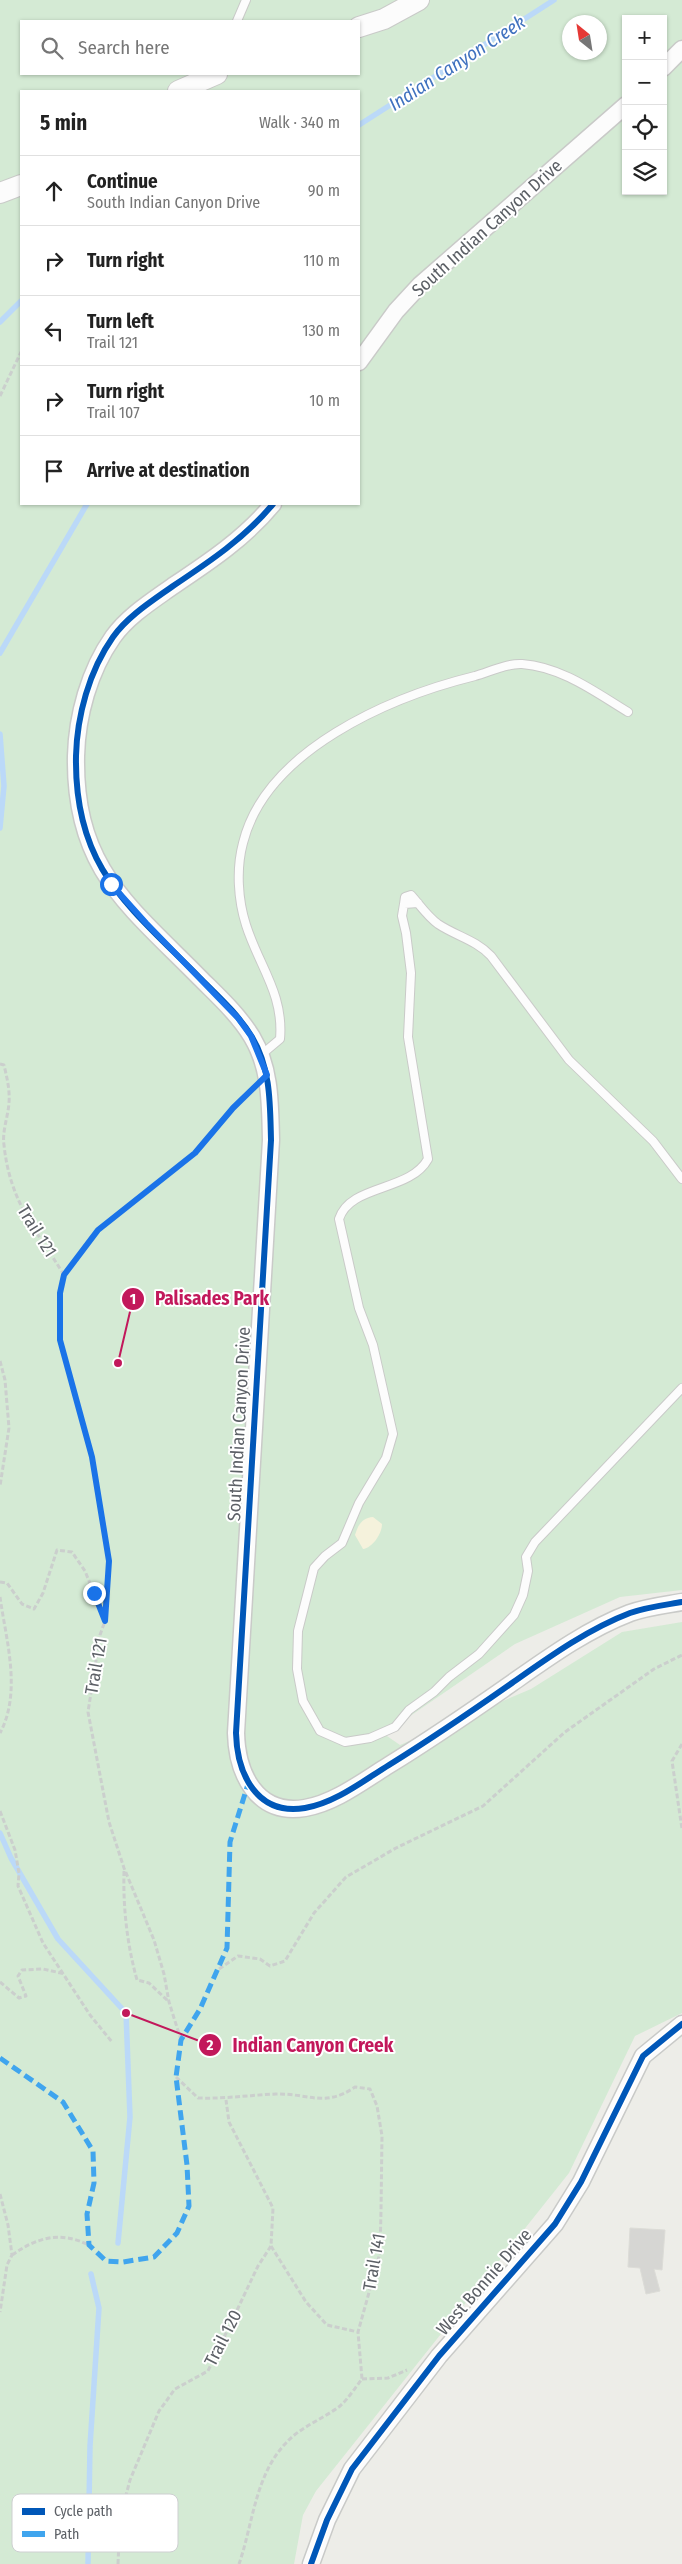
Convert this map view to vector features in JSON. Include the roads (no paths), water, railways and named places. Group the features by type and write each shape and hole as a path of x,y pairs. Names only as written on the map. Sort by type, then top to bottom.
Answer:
{"street":[{"path":"360,27 384,19 419,0"},
{"path":"667,64 682,49"},
{"path":"180,90 215,75"},
{"name":"South Indian Canyon Drive","path":"360,361 391,317 420,285 625,105"},
{"path":"0,193 20,185"},
{"name":"South Indian Canyon Drive","path":"271,505 252,527 226,550 152,601 129,619 113,637 91,678 82,710 76,761 80,817 98,865 124,900 238,1018 261,1055 270,1092 271,1140 236,1733 236,1749 242,1771 248,1784 266,1801 279,1807 305,1808 324,1802 397,1760 547,1659 596,1630 630,1614 682,1602"},
{"name":"West Bonnie Drive","path":"311,2564 327,2520 352,2469 439,2356 554,2224 581,2182 643,2056 682,2024"}],"lane":[{"path":"237,20 246,0"},
{"path":"261,1055 280,1040 281,1020 274,990 246,925 239,894 243,844 257,805 284,772 320,743 371,714 442,684 521,664 566,675 628,712"},
{"path":"682,1179 653,1141 569,1060 491,956 480,945 438,924 411,895 405,897 402,916 411,973 408,1037 428,1159 424,1167 412,1175 352,1200 342,1210 339,1219 360,1308 375,1353 393,1434 386,1458 359,1503 342,1543 325,1556 314,1568 298,1631 297,1669 300,1685 304,1701 320,1731 346,1742 370,1738 395,1727 409,1710 434,1692 448,1677 480,1654 514,1615 523,1595 528,1571 526,1557 535,1542 682,1388"}],"waterway":[{"name":"Indian Canyon Creek","path":"360,124 554,0"},
{"path":"0,322 20,302"},
{"name":"Indian Canyon Creek","path":"0,653 86,505"},
{"name":"Indian Canyon Creek","path":"0,734 4,786 0,828"},
{"name":"Indian Canyon Creek","path":"0,1833 11,1858 58,1939 126,2013 130,2117 118,2243"},
{"name":"Indian Canyon Creek","path":"89,2494 90,2446 99,2308 91,2274"},
{"name":"Indian Canyon Creek","path":"88,2552 88,2564"}],"place":[{"name":"Palisades Park","path":"118,1363"},
{"name":"Indian Canyon Creek","path":"126,2013"}]}
